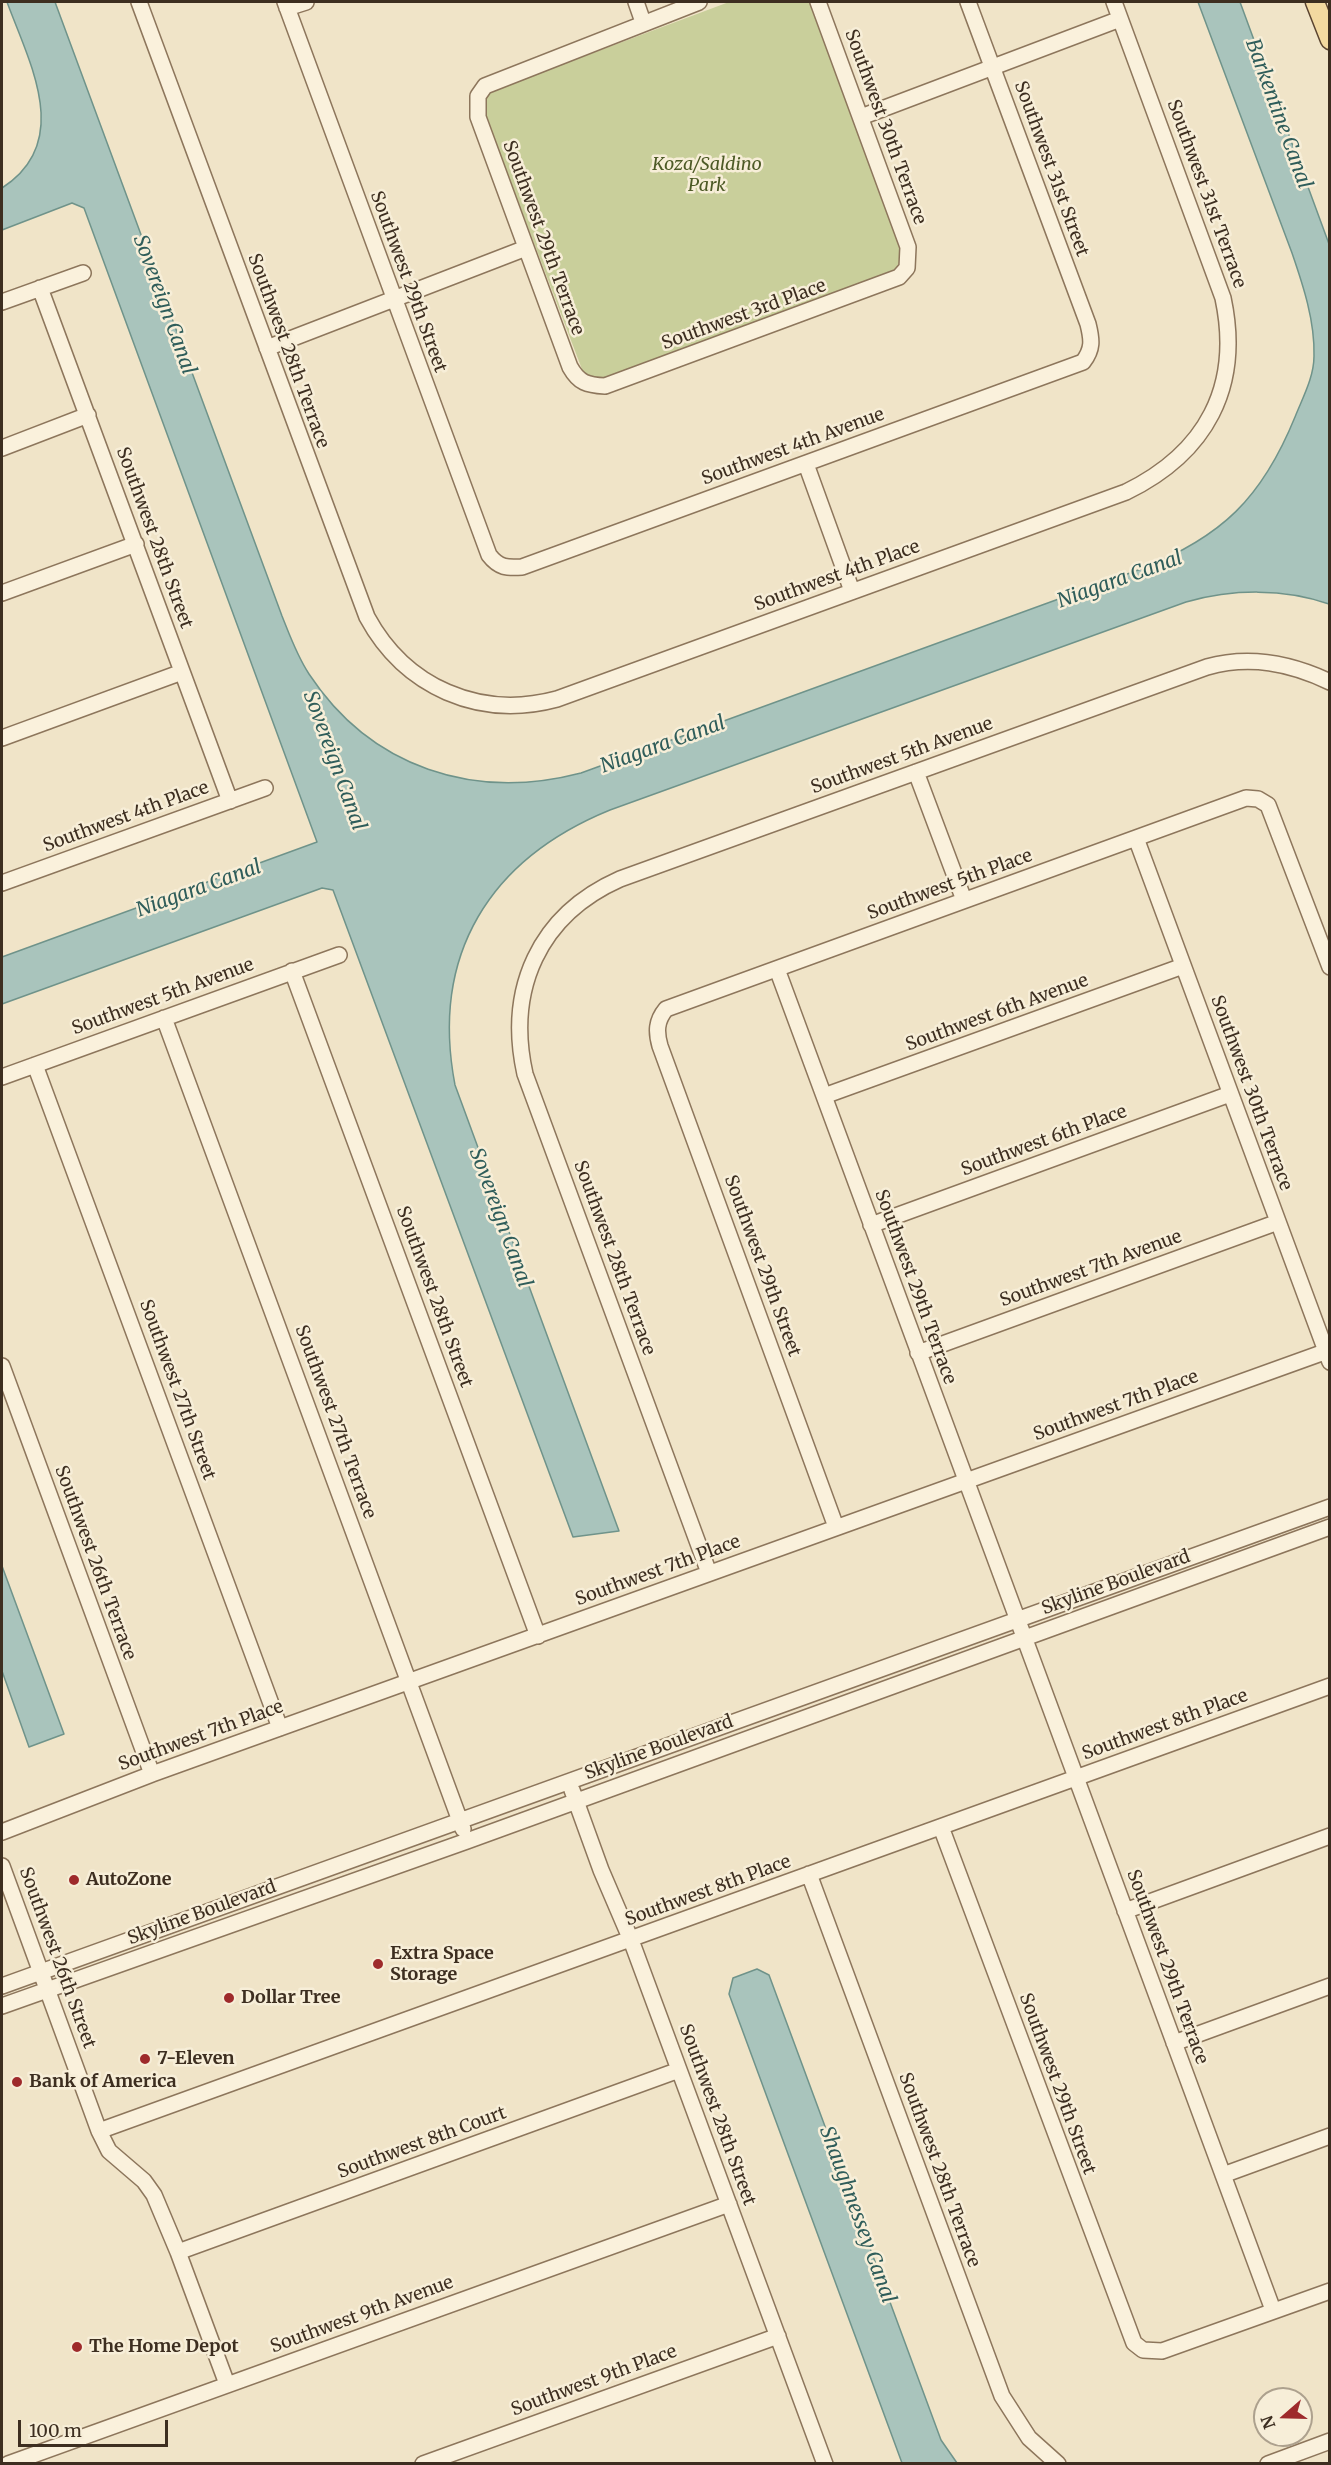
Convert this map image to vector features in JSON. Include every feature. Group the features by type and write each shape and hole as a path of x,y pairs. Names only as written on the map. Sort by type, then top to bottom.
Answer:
{"main road":[{"path":"1315,2 1329,40"}],"street":[{"name":"Southwest 28th Terrace","path":"139,2 367,617 379,638 405,667 437,689"},
{"path":"286,5 306,2"},
{"path":"636,2 643,22 699,2"},
{"name":"Southwest 30th Terrace","path":"818,2 908,247 908,267"},
{"name":"Southwest 31st Street","path":"968,2 1088,324 1092,340 1090,352"},
{"name":"Southwest 31st Terrace","path":"1114,2 1223,298 1229,341 1224,383 1216,405"},
{"name":"Southwest 29th Street","path":"286,5 489,555 495,563 505,568"},
{"path":"861,117 1120,19"},
{"name":"Southwest 29th Terrace","path":"588,385 577,378 570,367 478,117 478,96 485,86 643,22"},
{"path":"267,348 526,248"},
{"name":"Southwest 3rd Place","path":"588,385 605,386 843,300 899,278 908,267"},
{"path":"2,302 83,273"},
{"name":"Southwest 28th Street","path":"40,288 230,801"},
{"name":"Southwest 4th Avenue","path":"505,568 522,567 1054,373 1083,362 1090,352"},
{"name":"Southwest 4th Place","path":"437,689 469,701 490,705 543,703 852,591 1141,484 1184,454 1197,438 1216,405"},
{"path":"2,448 88,415"},
{"path":"806,464 852,591"},
{"path":"2,593 136,544"},
{"name":"Southwest 5th Avenue","path":"537,952 562,919 585,898 608,885 1220,663 1259,661 1307,672 1329,682"},
{"path":"2,738 182,672"},
{"path":"916,772 964,900"},
{"name":"Southwest 4th Place","path":"2,884 265,788"},
{"name":"Southwest 5th Place","path":"659,1017 666,1009 1246,798 1258,799 1268,805 1329,968"},
{"name":"Southwest 30th Terrace","path":"1136,838 1328,1354"},
{"name":"Southwest 28th Terrace","path":"537,952 526,981 520,1007 518,1033 525,1074 709,1573"},
{"name":"Southwest 5th Avenue","path":"2,1077 339,955"},
{"name":"Southwest 6th Avenue","path":"824,1096 1183,966"},
{"name":"Southwest 29th Terrace","path":"777,969 1273,2310"},
{"name":"Southwest 28th Street","path":"292,971 538,1636"},
{"name":"Southwest 29th Street","path":"659,1017 657,1034 660,1046 836,1527"},
{"name":"Southwest 27th Terrace","path":"164,1018 467,1841"},
{"name":"Southwest 27th Street","path":"35,1065 280,1728"},
{"name":"Southwest 6th Place","path":"871,1225 1230,1094"},
{"name":"Southwest 7th Avenue","path":"918,1353 1278,1222"},
{"name":"Southwest 7th Place","path":"2,1832 152,1774 836,1527 1328,1354"},
{"name":"Southwest 26th Terrace","path":"2,1366 152,1774"},
{"name":"Skyline Boulevard","path":"2,1986 1329,1507"},
{"name":"Skyline Boulevard","path":"2,2006 467,1841 575,1799 1329,1527"},
{"name":"Southwest 8th Place","path":"99,2131 1329,1686"},
{"name":"Southwest 28th Street","path":"570,1782 601,1870 631,1940 680,2070 825,2463"},
{"name":"Southwest 29th Street","path":"941,1827 1129,2333 1143,2350 1162,2351 1273,2310"},
{"path":"1125,1911 1329,1836"},
{"name":"Southwest 26th Street","path":"2,1866 99,2131 109,2151 144,2181 154,2196 178,2252 226,2384"},
{"name":"Southwest 28th Terrace","path":"809,1874 1002,2396 1029,2438 1058,2463"},
{"path":"1174,2043 1329,1986"},
{"name":"Southwest 8th Court","path":"178,2252 680,2070"},
{"path":"1223,2175 1329,2136"},
{"name":"Southwest 9th Avenue","path":"8,2463 729,2204"},
{"path":"1273,2310 1329,2291"},
{"name":"Southwest 9th Place","path":"423,2463 778,2336"},
{"path":"1268,2463 1329,2441"}],"green space":[{"name":"Koza/Saldino Park","path":"729,2 811,2 907,268 588,385 478,96"}],"water":[{"path":"7,2 55,2 282,616 297,653 309,674 334,706 363,733 394,754 428,769 464,779 502,783 541,781 581,773 1141,569 1195,543 1236,511 1253,492 1282,445 1308,387 1314,356 1310,316 1296,265 1198,2 1240,2 1329,244 1329,604 1294,595 1258,592 1221,595 1186,602 610,810 568,831 532,855 502,884 478,917 461,953 452,994 450,1038 455,1085 619,1531 573,1537 333,890 322,888 2,1004 2,957 317,842 84,208 72,203 2,230 2,188 24,169 36,148 41,125 40,100 34,75"},
{"path":"2,1566 64,1734 29,1747 2,1671"},
{"name":"Shaughnessey Canal","path":"757,1969 769,1975 941,2440 957,2463 902,2463 729,1994 733,1978"}],"place":[{"name":"AutoZone","path":"74,1880"},
{"name":"Extra Space Storage","path":"378,1964"},
{"name":"Dollar Tree","path":"229,1998"},
{"name":"7-Eleven","path":"145,2059"},
{"name":"Bank of America","path":"17,2082"},
{"name":"The Home Depot","path":"77,2347"}],"water label":[{"name":"Barkentine Canal","path":"1278,114"},
{"name":"Sovereign Canal","path":"164,305"},
{"name":"Niagara Canal","path":"1120,580"},
{"name":"Niagara Canal","path":"663,745"},
{"name":"Sovereign Canal","path":"334,761"},
{"name":"Niagara Canal","path":"199,889"},
{"name":"Sovereign Canal","path":"500,1218"}]}
